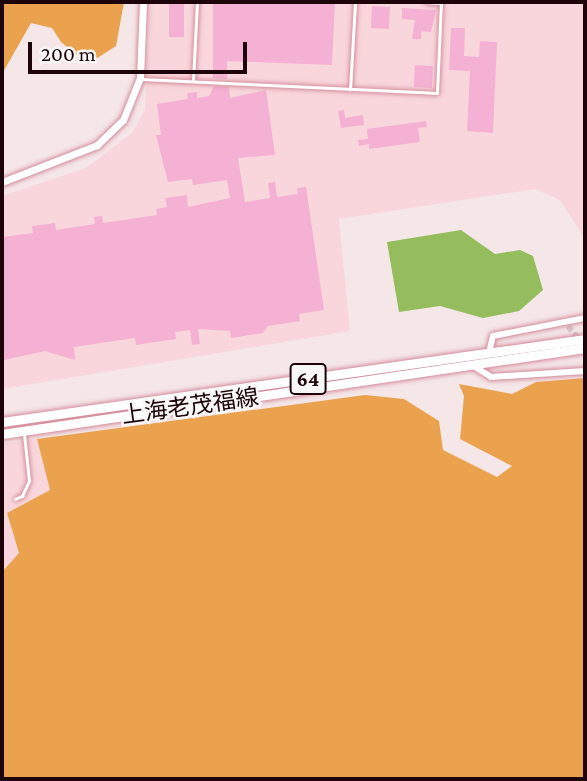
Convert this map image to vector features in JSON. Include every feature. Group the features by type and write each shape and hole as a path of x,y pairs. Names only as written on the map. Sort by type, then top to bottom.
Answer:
{"main road":[{"name":"上海老茂福線","path":"2,422 585,339"},
{"name":"上海老茂福線","path":"2,434 585,348"}],"street":[{"path":"2,182 103,141 128,112 140,78 143,2"},
{"path":"489,353 493,336 585,318"},
{"path":"472,365 491,377 585,371"}],"lane":[{"path":"193,81 197,2"},
{"path":"350,90 355,2"},
{"path":"140,78 437,93 441,2 426,2"},
{"path":"15,499 22,496 29,481 24,430"}],"shaded area":[{"path":"2,2 124,2 116,46 88,64 61,42 52,28 31,23 2,74"},
{"path":"150,2 585,2 585,239 560,200 535,189 339,219 350,331 2,389 2,196 86,168 132,133 145,110"},
{"path":"461,230 495,254 520,250 533,256 543,290 519,311 483,318 440,306 399,312 387,242"},
{"path":"585,378 585,779 2,779 2,572 19,553 7,513 50,490 37,439 365,395 404,399 439,421 443,450 497,477 512,466 460,439 464,396 459,384 512,394 536,382"},
{"path":"37,439 50,490 7,513 19,553 2,572 2,444"}],"building":[{"path":"169,2 184,2 184,37 169,37"},
{"path":"213,2 335,2 332,65 227,61 227,79 213,78"},
{"path":"372,6 390,7 389,29 371,28"},
{"path":"402,8 436,10 431,32 421,31 421,39 412,39 415,20 402,19"},
{"path":"451,28 465,28 464,56 479,57 480,41 497,42 493,133 467,131 470,71 449,70"},
{"path":"415,65 433,66 432,88 414,87"},
{"path":"214,86 229,87 230,98 266,90 275,155 238,158 245,202 270,198 268,183 275,182 277,197 298,194 297,188 306,187 324,310 299,314 300,321 268,326 263,333 231,338 230,331 198,329 200,344 192,345 190,330 175,332 176,339 136,345 135,338 74,347 75,360 45,351 4,360 2,237 33,233 32,226 55,223 56,230 95,224 94,217 102,216 103,223 157,215 156,209 167,207 165,198 187,195 188,207 230,198 227,180 193,185 192,179 168,182 156,135 161,135 157,104 188,99 187,93 197,92 197,98 209,96"},
{"path":"344,110 345,118 363,115 364,125 341,128 338,111"},
{"path":"426,121 427,127 418,128 420,142 369,149 369,144 359,146 358,140 368,139 367,129"}],"tunnel":[{"path":"568,326 580,341"}]}
